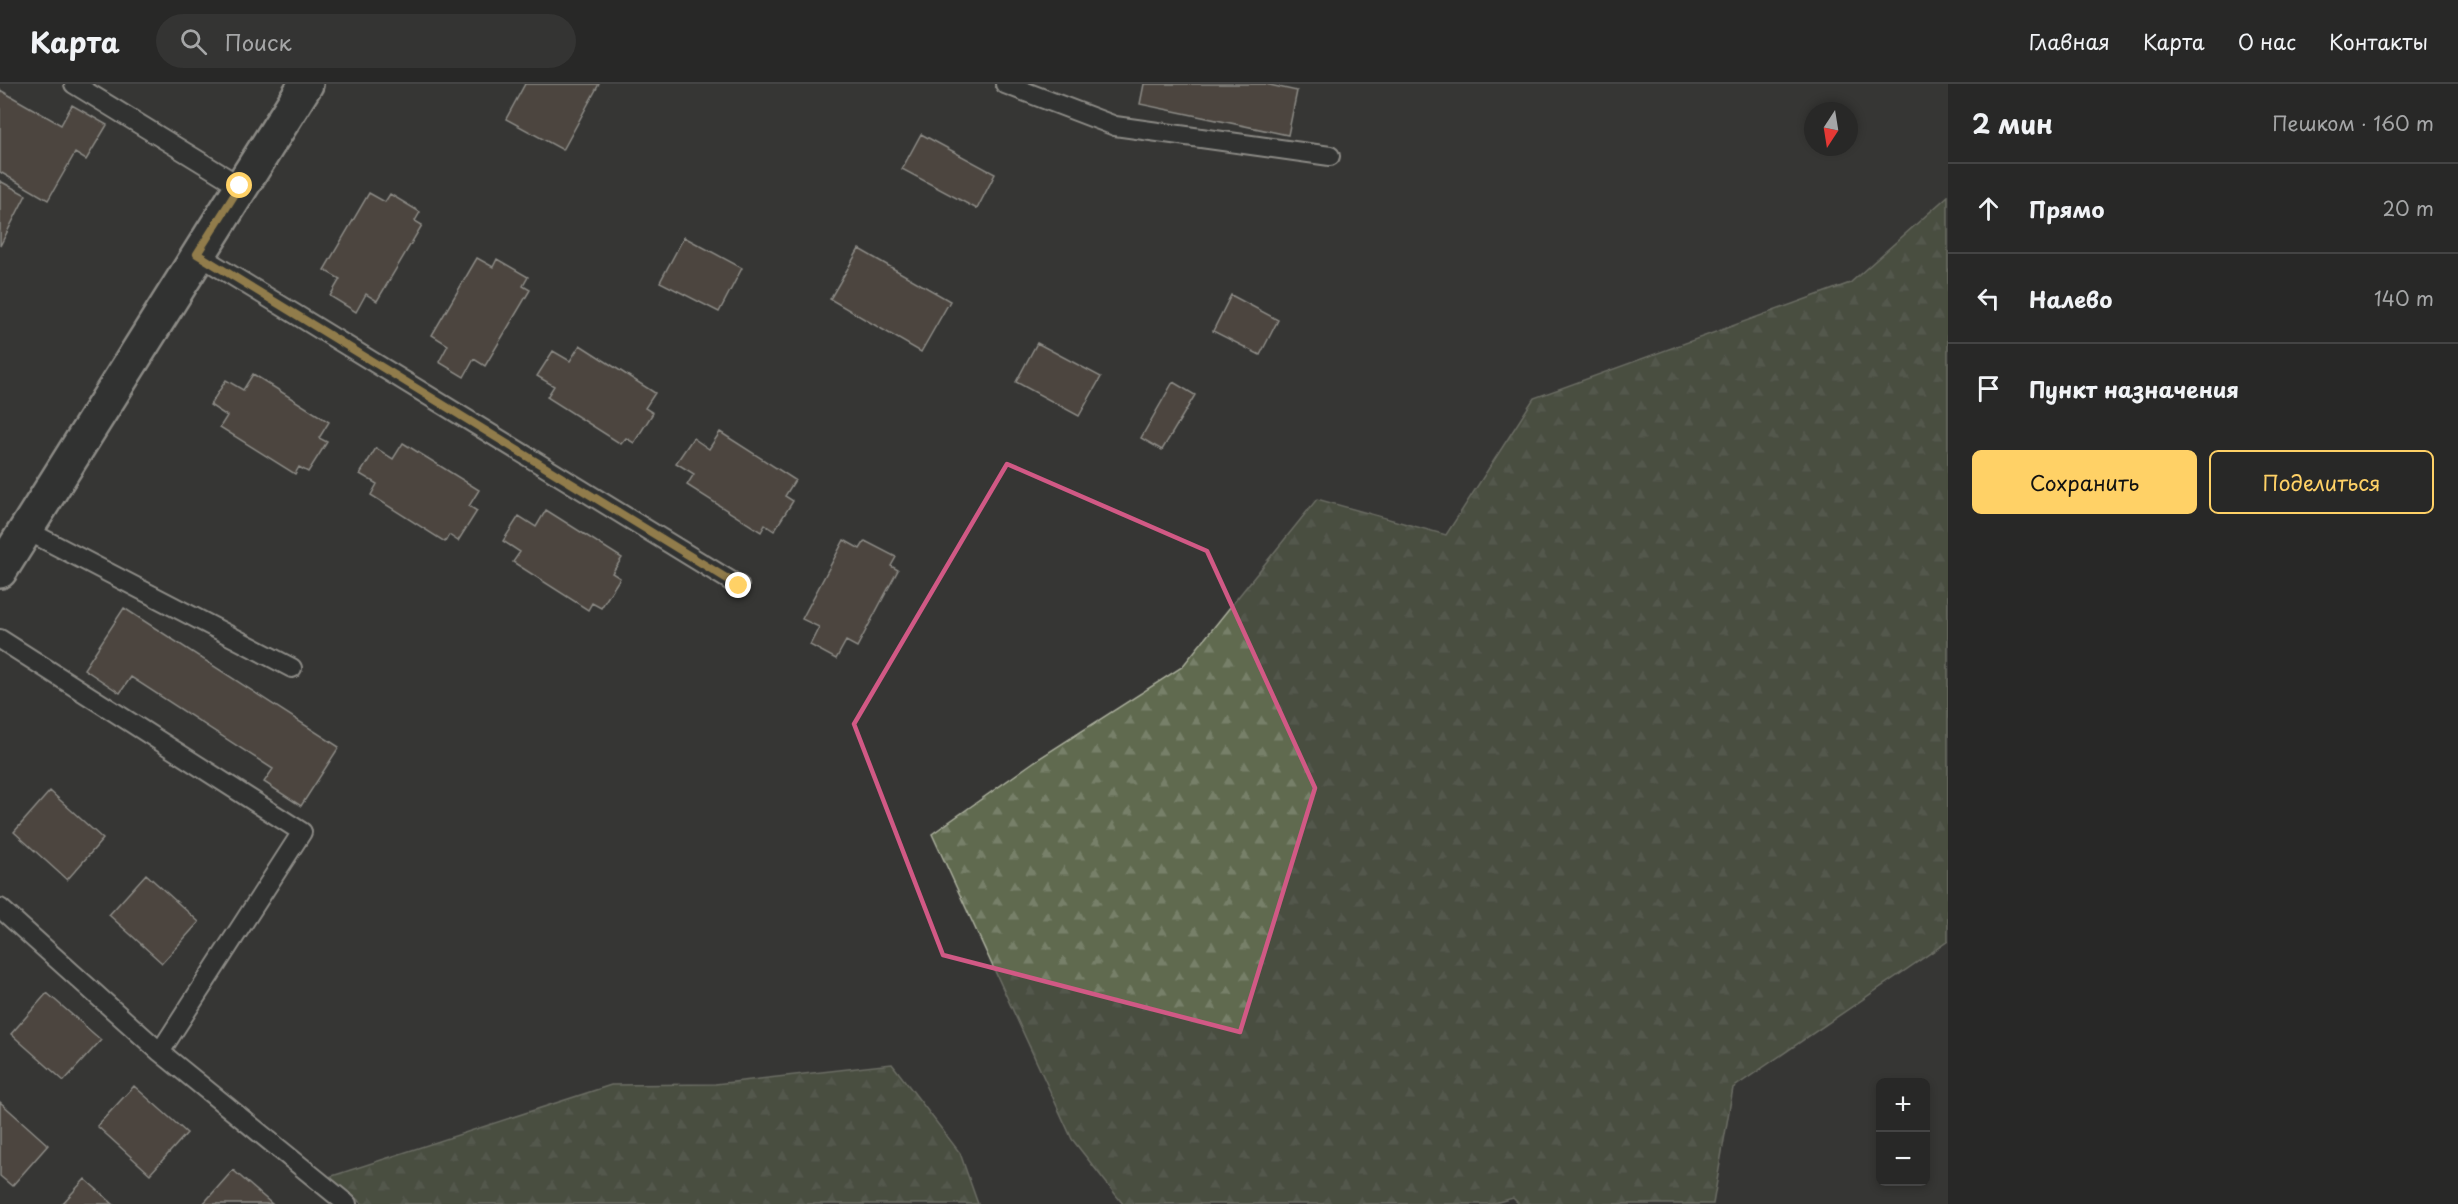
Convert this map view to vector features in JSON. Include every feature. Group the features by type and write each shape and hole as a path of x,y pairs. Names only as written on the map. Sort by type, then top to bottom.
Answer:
{"street":[{"path":"0,571 197,254 306,84"}],"lane":[{"path":"74,84 240,186"},
{"path":"1005,84 1115,126 1330,156"},
{"path":"197,254 739,586"},
{"path":"26,530 292,668"},
{"path":"0,639 302,832 160,1052"},
{"path":"0,908 160,1052 347,1204"}],"highlighted area":[{"path":"1007,464 1207,551 1315,788 1240,1032 943,955 854,724"}],"green space":[{"path":"1948,196 1948,941 1733,1088 1713,1204 1519,1204 1513,1198 1491,1204 1123,1204 1072,1139 932,834 1035,761 1182,667 1317,499 1446,535 1534,398 1850,283"},
{"path":"892,1064 960,1153 978,1204 363,1204 329,1177 611,1085 715,1084"}],"building":[{"path":"525,84 599,84 563,150 506,119"},
{"path":"1144,84 1265,84 1297,91 1288,135 1140,104"},
{"path":"0,90 61,125 72,105 107,125 86,160 75,153 48,200 0,172"},
{"path":"921,134 995,174 977,209 902,169"},
{"path":"0,181 26,195 0,246"},
{"path":"369,193 385,202 390,194 420,212 415,221 422,225 377,301 366,294 356,312 330,296 340,279 324,270"},
{"path":"684,237 742,268 719,312 660,282"},
{"path":"859,249 950,301 921,352 830,299"},
{"path":"477,258 493,267 497,259 528,277 523,286 530,290 485,366 474,359 464,377 439,362 448,345 432,335"},
{"path":"1231,295 1278,320 1260,355 1213,331"},
{"path":"1037,343 1101,377 1079,416 1016,382"},
{"path":"580,345 655,393 645,408 653,413 634,443 626,438 621,444 547,397 554,386 537,376 553,351 570,361"},
{"path":"253,374 329,422 319,438 327,442 308,472 299,467 295,474 220,427 227,416 210,405 226,380 243,390"},
{"path":"1173,382 1195,395 1162,450 1141,438"},
{"path":"720,432 795,480 785,496 793,501 774,531 765,525 761,532 687,485 694,474 676,463 693,438 709,449"},
{"path":"403,443 479,490 469,506 477,511 458,541 449,535 445,542 371,495 377,484 360,474 376,448 393,459"},
{"path":"546,510 622,558 612,573 620,578 601,608 592,603 588,610 513,562 520,552 503,541 519,516 536,527"},
{"path":"844,540 860,549 865,541 896,557 891,566 898,570 857,647 846,641 836,659 810,645 819,627 802,619"},
{"path":"124,608 339,747 301,806 264,782 273,769 131,677 120,693 84,669"},
{"path":"50,791 103,839 67,880 14,832"},
{"path":"146,874 199,922 162,963 109,915"},
{"path":"47,993 101,1040 64,1081 11,1034"},
{"path":"134,1086 187,1133 150,1174 97,1126"},
{"path":"0,1102 48,1145 12,1186 0,1176"},
{"path":"233,1170 272,1204 203,1204"},
{"path":"85,1179 113,1204 62,1204"}],"route":[{"path":"240,186 197,254 739,586"}]}
